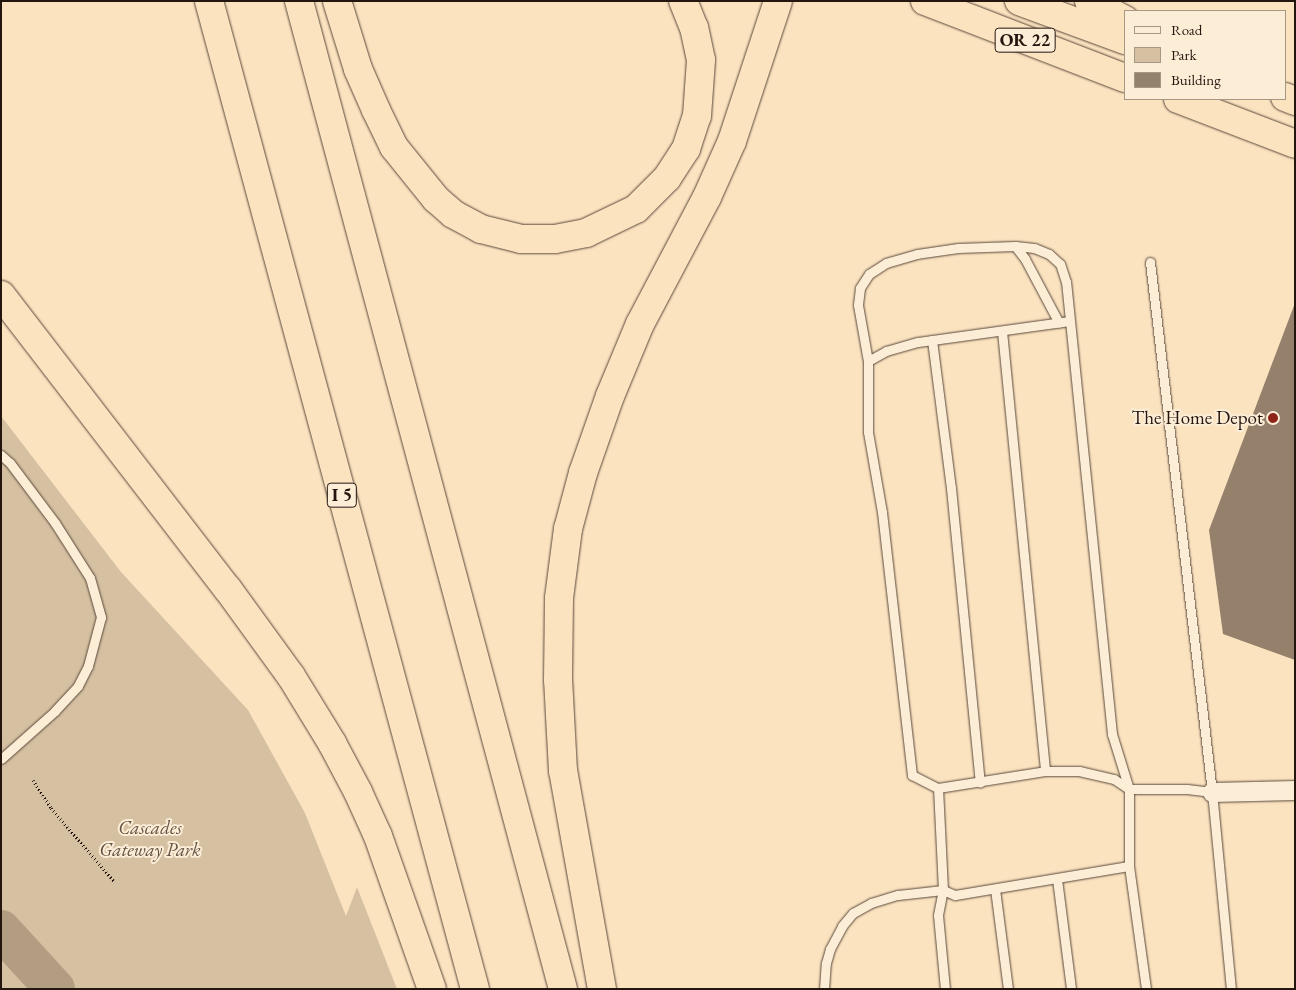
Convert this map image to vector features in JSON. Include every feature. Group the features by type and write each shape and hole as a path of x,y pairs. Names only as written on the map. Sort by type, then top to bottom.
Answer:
{"highway":[{"name":"I 5","path":"209,1 475,989"},
{"path":"299,1 563,989"},
{"path":"337,1 358,69 387,132 414,174 436,199 453,214 481,228 521,239 555,240 586,233 636,209 667,178 686,149 698,116 701,60 694,28 683,1"},
{"path":"602,989 563,771 558,680 559,598 568,529 583,473 610,396 640,324 707,197 732,141 778,1"},
{"name":"OR 22","path":"925,1 1124,78"},
{"name":"OR 22","path":"1019,1 1124,40"},
{"path":"1089,1 1124,19"},
{"path":"1181,100 1295,144"},
{"path":"1,295 222,580 291,676 332,743 358,792 396,886 432,989"}],"street":[{"path":"1212,792 1295,790"}],"lane":[{"path":"1015,246 1025,258 1059,323"},
{"path":"1146,989 1129,866 1129,789 1112,734 1066,282 1060,264 1050,254 1015,246 958,248 916,254 886,263 869,274 860,288 858,306 868,361 868,432 882,512 912,775 938,788 980,783 1045,771 1079,771 1114,780 1129,789 1187,789 1212,792"},
{"path":"1150,262 1212,792 1231,989"},
{"path":"868,361 902,345 1070,321"},
{"path":"1002,330 1045,771"},
{"path":"932,340 951,488 980,783"},
{"path":"1,455 10,463 55,523 90,578 101,617 88,666 78,686 55,710 1,759"},
{"path":"938,788 943,890 938,915 945,989"},
{"path":"824,989 826,964 830,949 842,926 853,913 871,903 898,895 943,890 955,895 1129,866"},
{"path":"1057,879 1071,989"},
{"path":"995,889 1008,989"}],"path":[{"path":"33,780 51,808 114,881"}],"green space":[{"name":"Cascades Gateway Park","path":"1,416 121,572 248,710 305,813 346,916 357,887 397,989 1,989"}],"building":[{"name":"The Home Depot","path":"1295,303 1295,660 1223,634 1209,530"}],"waterway":[{"path":"1,930 55,989"}],"place":[{"name":"The Home Depot","path":"1273,418"}]}
